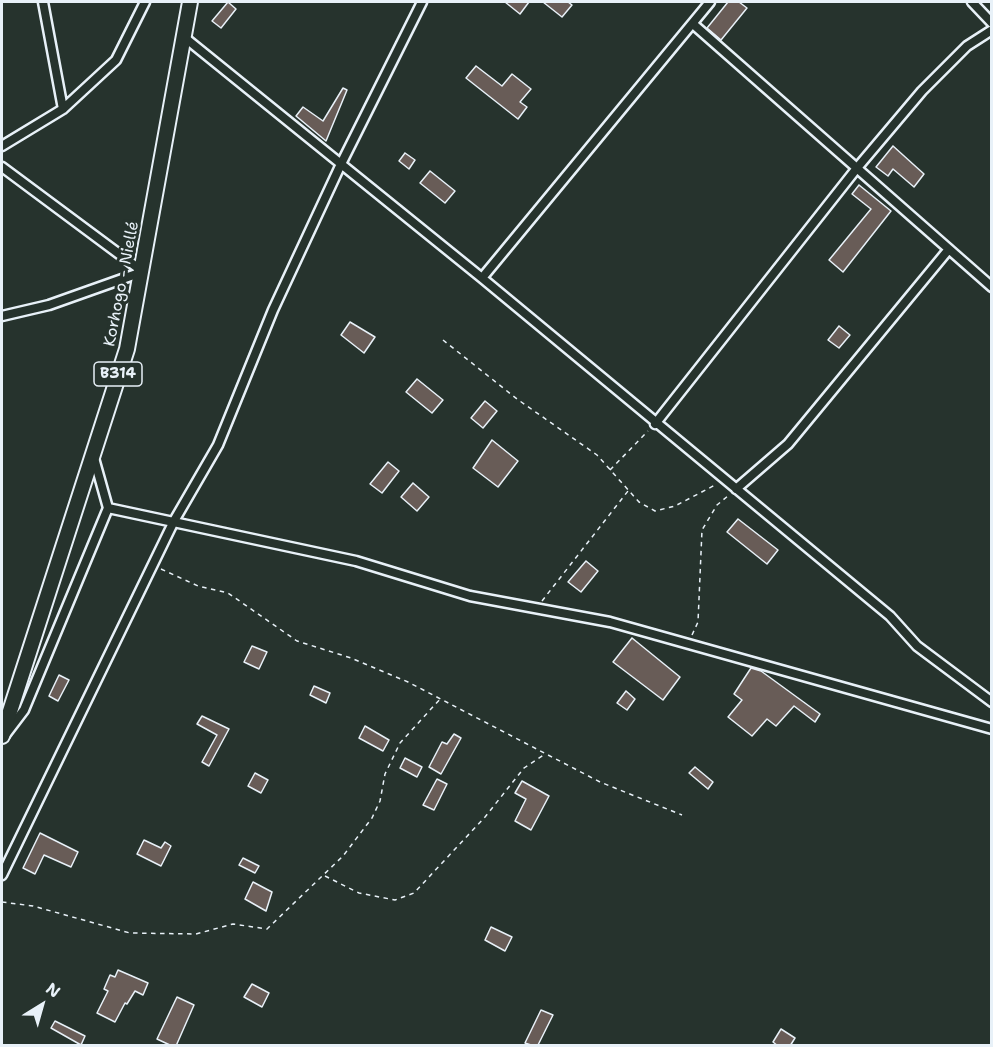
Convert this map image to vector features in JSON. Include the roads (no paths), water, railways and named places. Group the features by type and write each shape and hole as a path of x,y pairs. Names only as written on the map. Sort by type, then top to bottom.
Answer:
{"main road":[{"name":"Korhogo - Niellé","path":"2,738 92,452 127,349 190,2"}],"street":[{"path":"43,2 63,109"},
{"path":"2,146 63,109 116,60 145,2"},
{"path":"2,875 152,564 218,445 273,310 341,164 422,2"},
{"path":"482,278 710,2"},
{"path":"972,2 992,22"},
{"path":"693,24 992,287"},
{"path":"655,423 857,168 922,91 967,46 992,30"},
{"path":"184,37 482,278 890,616 917,646 992,702"},
{"path":"2,167 142,272"},
{"path":"736,489 788,444 949,249"},
{"path":"2,316 49,305 142,272"},
{"path":"2,738 24,710 108,508 92,452"},
{"path":"108,508 356,561 470,596 610,622 992,729"}]}
